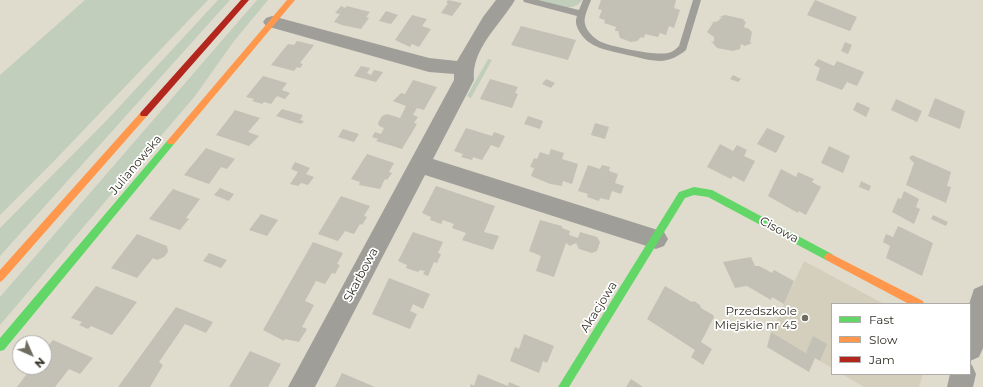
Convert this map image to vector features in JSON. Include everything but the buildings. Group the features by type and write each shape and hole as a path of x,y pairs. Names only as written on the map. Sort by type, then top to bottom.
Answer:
{"main road":[{"path":"0,277 245,0"},
{"name":"Julianowska","path":"0,346 291,0"},
{"name":"Cisowa","path":"656,239 682,195 694,191 710,193 916,303"},
{"name":"Akacjowa","path":"563,387 656,239"}],"street":[{"name":"Skarbowa","path":"301,387 464,80 464,68 473,47 485,27 506,0"},
{"path":"272,22 429,65 464,68"},
{"path":"420,164 656,239"},
{"path":"971,338 983,297"},
{"path":"960,387 963,375"}],"lane":[{"path":"527,0 581,14"},
{"path":"588,0 581,14 581,27 585,34 598,44 653,57 668,57 678,53 683,48 697,0"}],"shaded area":[{"name":"Przedszkole Miejskie nr 45","path":"804,261 882,303 831,303 831,367 771,332"},
{"path":"844,375 923,375 919,387 864,387"}],"green space":[{"path":"85,0 208,0 55,160 0,215 0,75"},
{"path":"218,0 230,0 0,256 0,228 108,119"},
{"path":"257,0 268,0 234,41 195,96 0,325 0,297"},
{"path":"535,0 582,0 573,7 560,7"},
{"path":"488,59 492,60 471,98 467,96"}],"traffic: fast":[{"path":"0,346 171,142"},
{"path":"563,387 682,195 694,191 709,193 829,257"}],"traffic: slow":[{"path":"171,142 291,0"},
{"path":"0,277 144,114"},
{"path":"829,257 917,303"}],"traffic: jam":[{"path":"144,114 245,0"}],"place":[{"name":"Przedszkole Miejskie nr 45","path":"805,318"}]}
